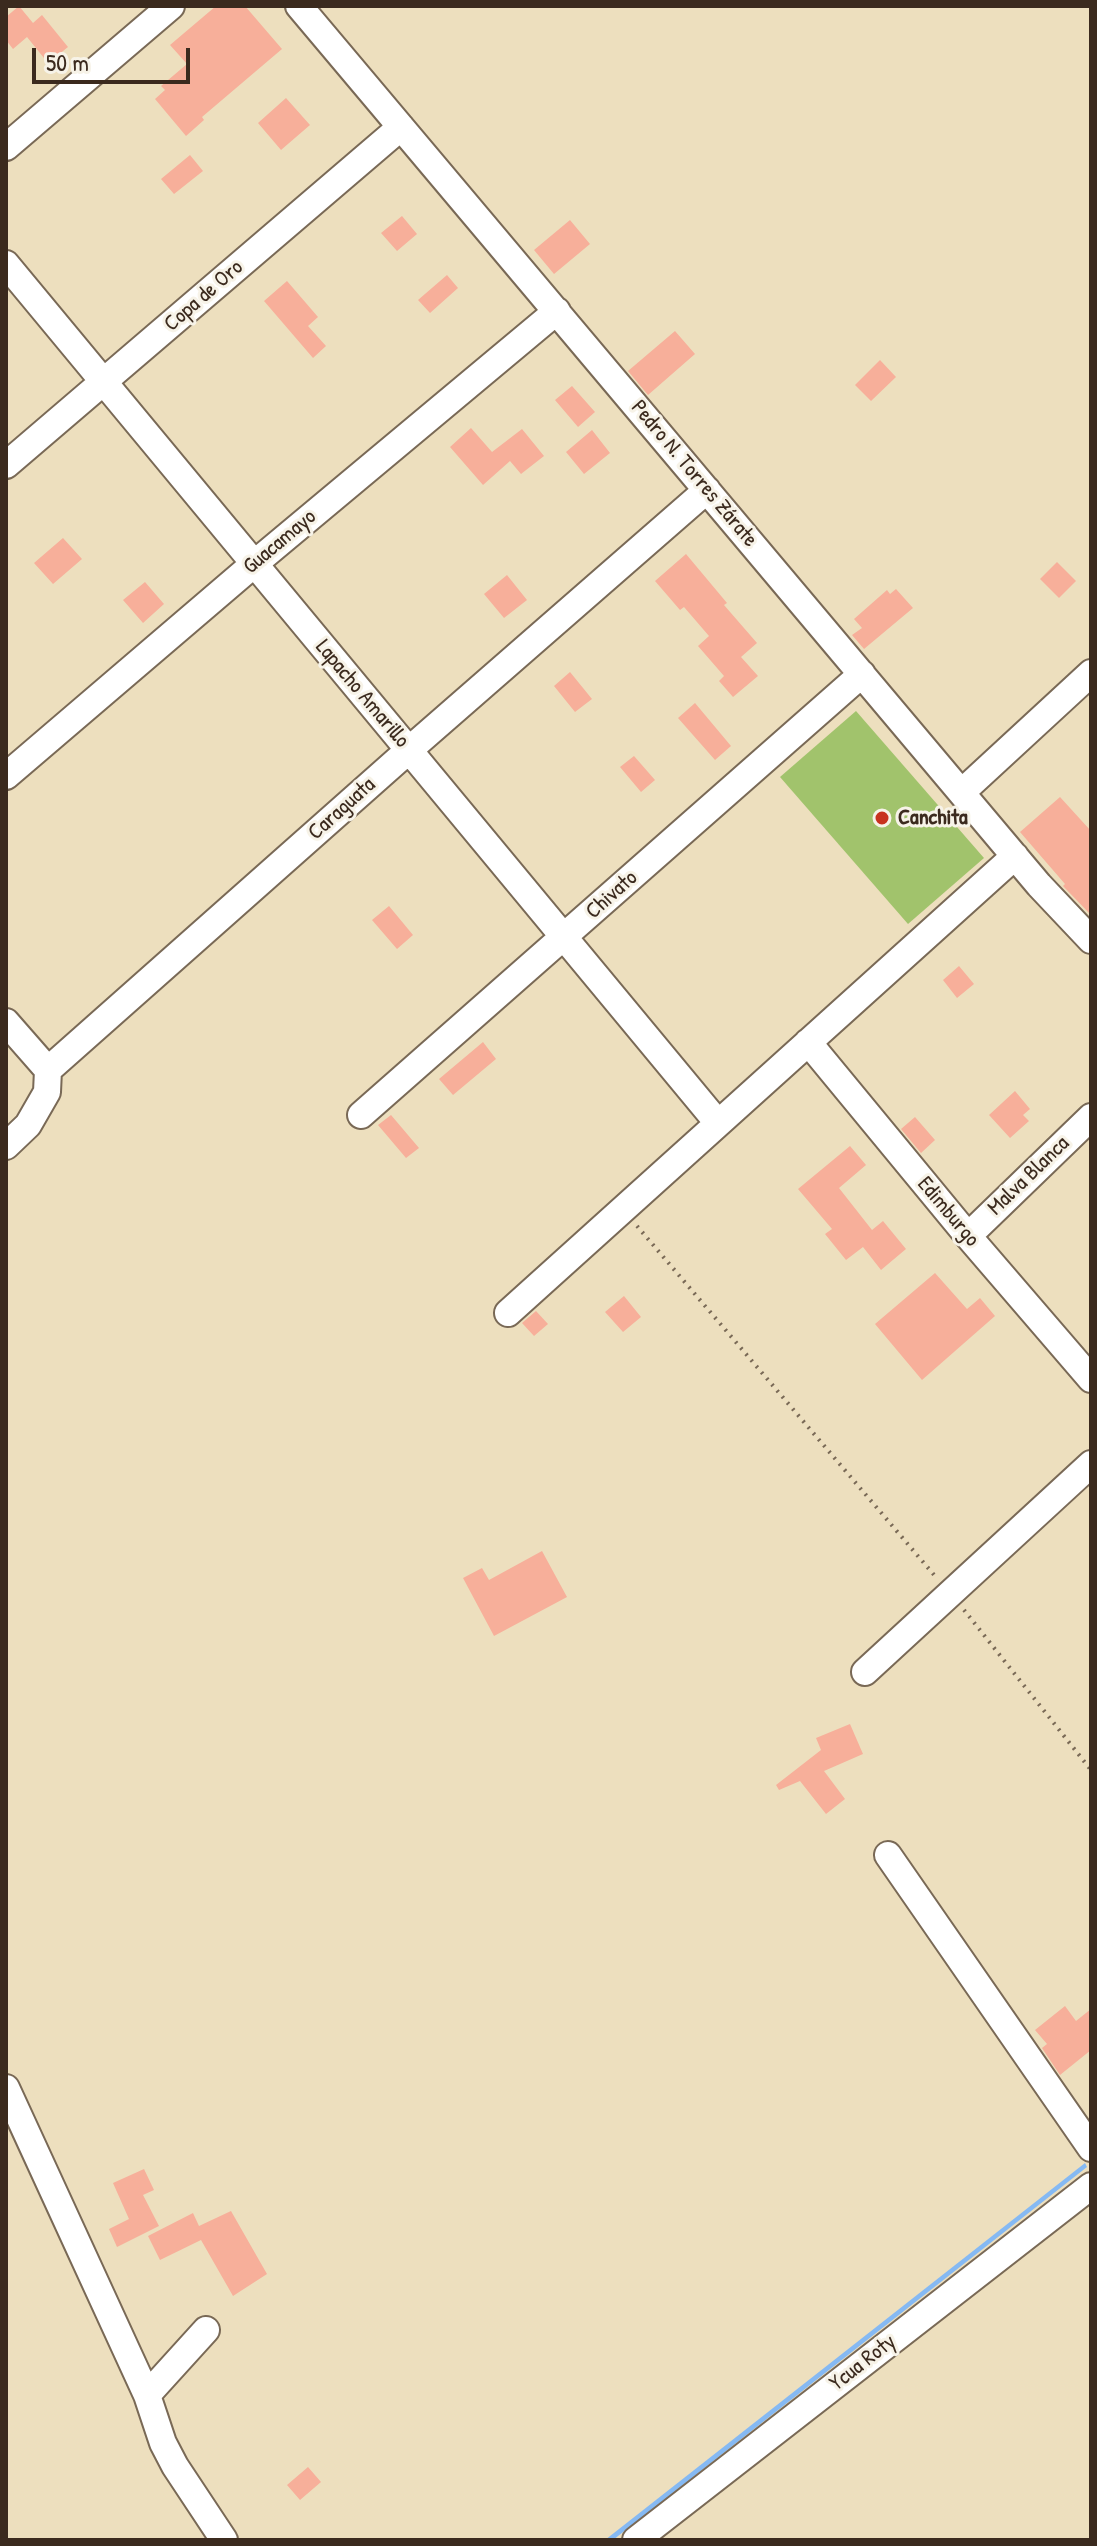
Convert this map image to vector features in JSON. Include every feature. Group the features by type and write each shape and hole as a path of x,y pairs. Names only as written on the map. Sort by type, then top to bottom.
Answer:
{"street":[{"path":"6,147 171,6"},
{"name":"Pedro N. Torres Zárate","path":"299,6 1015,856 1091,940"},
{"name":"Copa de Oro","path":"6,465 401,127"},
{"name":"Lapacho Amarillo","path":"6,264 718,1123"},
{"name":"Guacamayo","path":"6,776 557,311"},
{"name":"Caraguata","path":"48,1070 707,490"},
{"path":"962,792 1091,673"},
{"name":"Chivato","path":"361,1115 862,674"},
{"path":"508,1313 1015,856"},
{"path":"6,1022 48,1070 47,1092 35,1114 6,1146"},
{"name":"Edimburgo","path":"808,1042 1091,1379"},
{"name":"Malva Blanca","path":"968,1236 1091,1117"},
{"path":"865,1672 1091,1464"},
{"path":"888,1855 1091,2148"},
{"path":"6,2088 147,2395 163,2443 224,2540"},
{"name":"Ycua Roty","path":"636,2540 1091,2186"},
{"path":"147,2395 206,2330"}],"path":[{"path":"623,1209 950,1593 1091,1770"}],"green space":[{"name":"Canchita","path":"856,711 984,858 908,924 780,777"}],"water":[{"path":"1085,2163 1087,2167 613,2540 605,2540"}],"building":[{"path":"19,6 33,23 42,15 68,47 48,63 27,37 13,49 6,40 6,17"},
{"path":"216,6 245,6 282,49 202,117 204,120 186,136 155,99 165,90 161,86 187,64 170,45"},
{"path":"286,98 310,125 281,150 258,123"},
{"path":"190,155 203,171 174,194 161,179"},
{"path":"402,216 417,234 397,251 381,233"},
{"path":"570,220 590,244 554,274 534,250"},
{"path":"447,275 458,288 430,313 418,300"},
{"path":"287,281 318,317 308,326 326,346 313,358 264,301"},
{"path":"675,331 695,354 648,395 628,371"},
{"path":"880,360 896,377 871,401 855,385"},
{"path":"572,386 595,412 578,427 555,400"},
{"path":"471,428 492,452 522,429 544,456 521,474 510,461 483,485 450,447"},
{"path":"592,430 610,453 584,474 566,452"},
{"path":"63,538 82,559 53,584 34,563"},
{"path":"686,554 757,643 741,657 758,676 733,697 719,681 724,676 698,646 709,636 684,607 680,610 655,581"},
{"path":"1057,562 1076,581 1059,598 1040,579"},
{"path":"507,575 527,600 504,618 484,594"},
{"path":"145,582 164,604 143,623 123,600"},
{"path":"896,589 913,608 864,649 852,635 862,628 854,619 887,590 890,594"},
{"path":"570,672 592,699 575,712 554,686"},
{"path":"695,703 731,746 715,760 678,718"},
{"path":"634,756 655,780 641,792 620,767"},
{"path":"1060,797 1091,831 1091,915 1063,886 1065,884 1020,832"},
{"path":"389,906 413,935 397,949 372,920"},
{"path":"959,966 974,984 957,998 943,980"},
{"path":"483,1042 496,1059 453,1095 439,1079"},
{"path":"1015,1091 1030,1109 1023,1115 1029,1121 1010,1138 989,1115"},
{"path":"391,1115 419,1148 406,1158 378,1125"},
{"path":"915,1117 935,1140 921,1153 901,1129"},
{"path":"850,1146 866,1165 839,1188 872,1230 883,1221 906,1249 881,1270 863,1247 846,1260 825,1234 832,1229 798,1189"},
{"path":"935,1273 967,1309 980,1298 995,1316 922,1380 875,1324"},
{"path":"624,1296 641,1317 623,1332 605,1312"},
{"path":"536,1311 548,1324 534,1336 522,1323"},
{"path":"542,1551 567,1597 494,1636 463,1578 482,1568 489,1580"},
{"path":"850,1724 863,1754 824,1771 845,1799 826,1814 800,1781 779,1790 776,1785 821,1750 816,1738"},
{"path":"1065,2006 1076,2021 1091,2009 1091,2050 1060,2075 1042,2048 1047,2044 1035,2030"},
{"path":"144,2169 154,2190 143,2195 159,2226 117,2247 109,2229 129,2219 113,2183"},
{"path":"231,2211 267,2274 233,2296 201,2240 160,2260 148,2236 193,2213 199,2226"},
{"path":"308,2467 321,2482 300,2500 287,2485"}],"place":[{"name":"Canchita","path":"882,818"}]}
